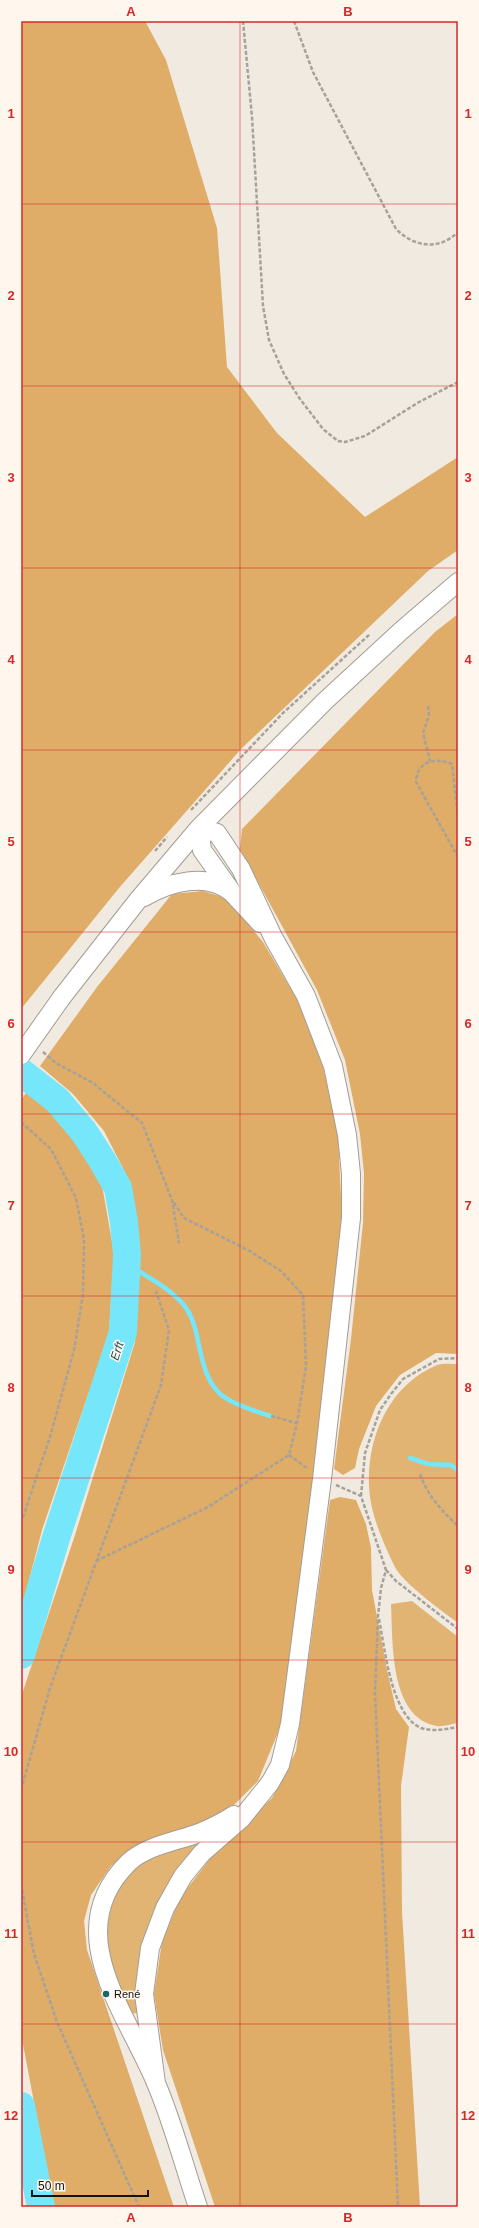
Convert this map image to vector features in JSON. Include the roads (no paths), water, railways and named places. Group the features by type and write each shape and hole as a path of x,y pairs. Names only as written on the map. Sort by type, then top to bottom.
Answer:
{"main road":[{"path":"21,1055 62,997 138,900 200,828 330,696 458,582"},
{"path":"200,828 202,850 234,895 273,937"},
{"path":"156,2083 144,1994 152,1942 165,1908 183,1876 202,1853 241,1820 260,1798 280,1765 290,1724 322,1479 351,1218 351,1174 347,1135 333,1066 306,996 273,937 241,869 217,833 200,828"},
{"path":"138,900 163,888 192,881 217,884 234,895"},
{"path":"198,2207 156,2083 119,2009 101,1960 97,1929 101,1904 111,1882 131,1861 150,1850 201,1832 223,1822 260,1798"}],"waterway":[{"name":"Erft","path":"21,1072 57,1100 84,1132 102,1160 118,1188 124,1222 127,1255 123,1332 56,1538 21,1655"},
{"path":"127,1264 164,1287 184,1305 195,1327 207,1374 219,1393 239,1405 270,1416"},
{"path":"410,1458 428,1464 451,1465 458,1471"},
{"name":"Erft","path":"21,2106 41,2207"}],"place":[{"name":"René","path":"106,1994"}]}
